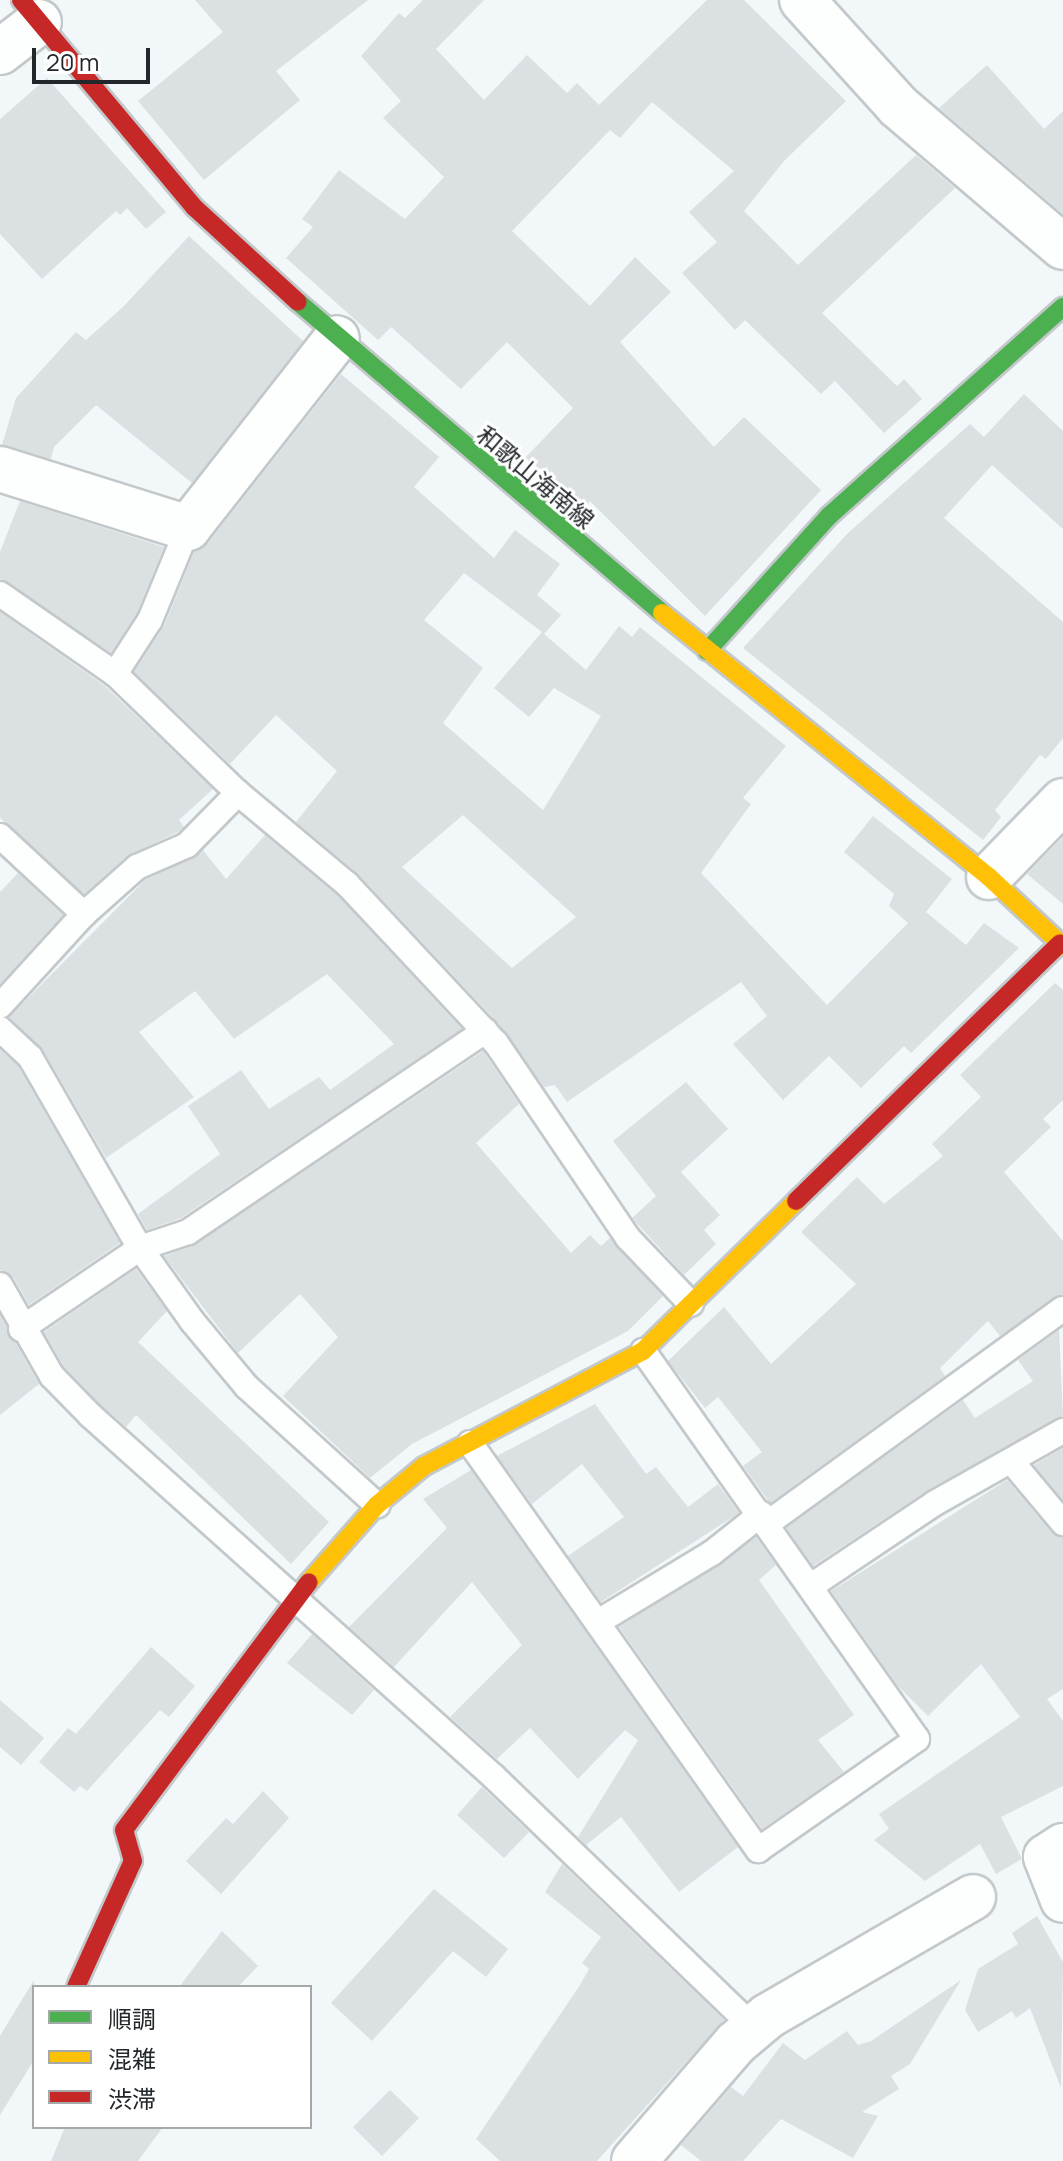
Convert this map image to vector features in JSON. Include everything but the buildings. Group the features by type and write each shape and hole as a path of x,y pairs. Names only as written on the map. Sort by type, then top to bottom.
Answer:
{"street":[{"path":"802,0 898,106 1063,247"},
{"path":"0,52 28,6"},
{"name":"和歌山海南線","path":"28,6 195,208 337,338 707,651 989,877 1061,944"},
{"path":"707,651 829,516 1063,307"},
{"path":"0,469 188,528 337,338"},
{"path":"989,877 1063,801"},
{"path":"77,1985 133,1861 124,1830 295,1598 377,1505 424,1466 643,1351 1061,944"},
{"path":"1063,1846 1046,1857 1063,1900"},
{"path":"634,2161 754,2028 973,1897"}],"lane":[{"path":"115,674 150,620 188,528"},
{"path":"0,594 115,674 238,793 347,884 485,1031 628,1238 691,1304"},
{"path":"0,1006 84,914 137,867 187,845 238,793"},
{"path":"0,836 84,914"},
{"path":"0,1029 30,1057 140,1248 247,1387 377,1505"},
{"path":"21,1329 140,1248 188,1232 485,1031"},
{"path":"0,1285 21,1329 52,1376 90,1415 493,1776 754,2028"},
{"path":"598,1622 764,1518 1063,1309"},
{"path":"470,1443 758,1850 917,1739 764,1518 643,1351"},
{"path":"811,1586 935,1503 1063,1431"},
{"path":"1012,1462 1063,1523"}],"traffic: fast":[{"path":"298,302 662,613"},
{"path":"707,651 829,516 1063,307"}],"traffic: slow":[{"path":"662,613 989,877 1063,946"},
{"path":"309,1582 377,1505 424,1466 643,1351 796,1201"}],"traffic: jam":[{"path":"21,0 195,208 298,302"},
{"path":"796,1201 1060,943"},
{"path":"77,1985 133,1861 124,1830 309,1582"}]}
